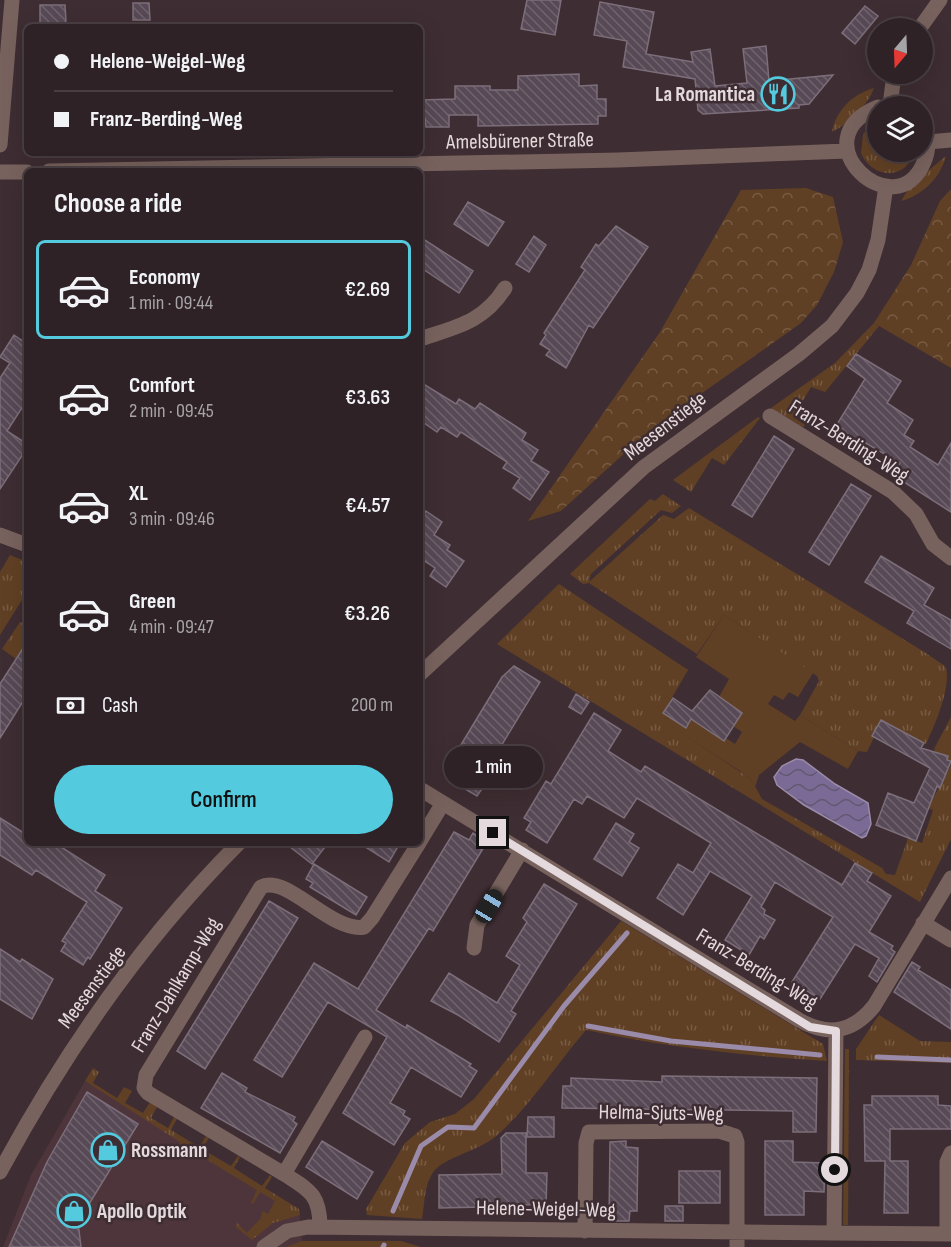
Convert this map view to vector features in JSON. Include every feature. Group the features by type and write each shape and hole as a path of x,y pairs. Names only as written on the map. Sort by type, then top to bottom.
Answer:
{"street":[{"path":"0,145 12,0"},
{"path":"927,18 940,0"},
{"path":"867,112 854,123 848,137 851,164 861,176 873,184 898,185 910,179 924,162"},
{"path":"933,141 951,140"},
{"name":"Amelsbürener Straße","path":"204,168 618,160 848,151"},
{"path":"0,172 24,171"},
{"name":"Meesenstiege","path":"423,671 644,467 806,350 832,326 857,293 869,270 878,240 886,186"},
{"path":"423,338 472,321 486,312 505,288"},
{"name":"Franz-Berding-Weg","path":"770,416 893,492 916,514 933,544 951,558"},
{"path":"0,535 24,544"},
{"name":"Franz-Berding-Weg","path":"423,791 810,1027 836,1031 860,1021 874,1006 951,878"},
{"path":"423,836 443,803"},
{"name":"Meesenstiege","path":"0,1172 78,1040 118,985 212,871 236,846"},
{"name":"Franz-Dahlkamp-Weg","path":"320,1227 316,1198 310,1191 148,1093 144,1082 261,887 266,885 280,887 345,926 364,927 372,918 417,846"},
{"path":"474,948 477,925 522,850"},
{"path":"923,923 951,940"},
{"path":"834,1233 836,1031"},
{"path":"284,1174 364,1037"},
{"name":"Helma-Sjuts-Weg","path":"585,1230 586,1143 589,1132 719,1131 735,1136 738,1142 737,1240"},
{"name":"Helene-Weigel-Weg","path":"264,1247 287,1231 320,1227 585,1230 737,1240 834,1233 949,1234 947,1162 951,1154"}],"shaded area":[{"path":"85,1081 299,1209 302,1240 308,1247 3,1247 31,1175"}],"green space":[{"path":"874,88 857,113 832,132 842,110 859,94"},
{"path":"867,130 867,162 909,162 897,172 880,172 873,168 866,162 861,153 863,134"},
{"path":"946,156 940,171 930,184 916,195 901,201 911,185"},
{"path":"806,188 833,197 843,242 834,272 817,305 801,323 650,430 561,511 528,521 660,332 741,190"},
{"path":"951,189 951,368 874,323 911,265 940,201"},
{"path":"874,323 879,326 825,392 811,387 793,417 805,425 803,427 771,408 835,363"},
{"path":"758,417 760,418 724,465 712,458 691,492 673,480"},
{"path":"663,494 681,506 672,513 661,510 591,574 589,582 663,515 674,519 689,508 944,666 947,676 944,696 926,744 882,720 867,752 858,751 800,715 819,681 817,676 724,615 697,654 589,583 583,584 570,574 650,499 655,501"},
{"path":"10,555 24,561 24,597 0,635 0,572"},
{"path":"559,584 688,670 663,713 671,718 661,719 751,779 762,799 882,868 886,874 895,875 908,838 922,843 933,810 928,808 951,765 951,839 920,902 497,644"},
{"path":"724,615 813,673 798,697 789,692 783,700 774,695 768,704 795,721 800,715 858,751 848,769 800,742 759,775 755,787 751,779 740,771 660,719 671,718 686,728 691,719 724,740 726,738 735,744 742,732 733,726 742,713 719,697 729,679 696,657"},
{"path":"20,622 24,624 24,647 16,659 2,649"},
{"path":"951,717 951,761 937,755 934,749"},
{"path":"621,921 823,1044 827,1061 706,1050 586,1030 531,1100 507,1126 487,1143 445,1162 434,1171 427,1188 422,1219 367,1215 366,1209 405,1143 430,1122 455,1114 474,1099"},
{"path":"879,1015 920,1041 951,1042 951,1063 856,1060 856,1049"},
{"path":"845,1049 849,1049 848,1225 843,1225"},
{"path":"93,1068 99,1072 93,1083 117,1098 124,1087 132,1091 125,1103 143,1113 150,1102 157,1107 151,1118 168,1128 174,1117 177,1119 171,1130 199,1147 206,1136 209,1138 202,1149 231,1166 238,1156 240,1157 234,1168 262,1186 270,1175 272,1177 265,1188 299,1209 300,1215 273,1223 252,1240 236,1227 237,1223 247,1233 261,1218 262,1211 268,1214 275,1201 260,1192 253,1204 251,1203 257,1190 183,1145 175,1156 180,1142 85,1081"},
{"path":"302,1241 401,1241 421,1247 286,1247"}],"water":[{"path":"796,759 803,760 835,784 868,803 871,824 866,836 862,838 804,805 777,785 774,777 782,766"}],"building":[{"path":"527,0 561,0 555,35 521,29"},
{"path":"600,2 654,12 646,54 693,62 691,52 710,49 715,86 747,83 743,49 766,46 769,81 833,75 809,104 799,105 799,108 703,114 698,110 695,79 623,67 627,41 594,35"},
{"path":"133,3 149,3 150,20 133,20"},
{"path":"40,5 65,5 66,21 64,24 40,24"},
{"path":"865,6 878,16 867,18 867,29 855,44 842,33"},
{"path":"579,74 579,86 597,85 597,99 606,99 606,116 598,116 598,124 478,126 478,115 449,115 449,127 426,127 425,118 423,118 423,100 455,99 455,86 490,86 490,90 518,90 518,76"},
{"path":"468,202 504,222 488,246 454,224"},
{"path":"616,226 648,247 593,328 589,325 566,368 546,355 550,350 540,344 546,335 544,333 585,270 581,267 596,244 599,246"},
{"path":"534,236 546,245 529,272 516,264"},
{"path":"423,239 473,271 459,293 423,269"},
{"path":"14,335 24,342 24,405 7,431 24,442 24,453 0,489 0,378 10,363 0,357"},
{"path":"856,354 901,381 887,403 913,420 904,435 914,441 910,447 938,465 951,443 951,512 893,475 900,463 864,442 858,451 831,434 865,379 847,366"},
{"path":"423,384 456,404 459,399 475,409 480,403 526,433 522,440 538,450 531,461 549,472 530,500 513,488 520,478 503,468 507,462 461,432 457,437 441,427 437,432 423,422"},
{"path":"774,436 794,449 752,517 732,505"},
{"path":"851,484 871,496 829,565 809,552"},
{"path":"426,511 442,522 434,535 450,545 447,550 464,561 446,587 430,576 435,568 423,560 423,516"},
{"path":"881,556 934,588 924,605 951,620 951,649 907,623 914,611 865,582"},
{"path":"24,647 24,700 0,738 0,684"},
{"path":"514,666 540,682 481,779 486,783 477,796 460,786 469,772 454,763 462,750 459,748 502,677"},
{"path":"710,690 742,713 724,741 691,719 686,728 663,713 673,698 692,711"},
{"path":"576,694 589,702 581,714 569,707"},
{"path":"594,713 621,730 608,751 641,772 645,766 842,885 855,863 872,873 867,881 891,896 869,932 893,946 891,949 895,952 877,982 869,976 879,958 855,944 820,999 792,982 833,917 775,882 761,907 765,910 764,914 775,920 764,939 760,936 749,955 725,940 752,896 710,871 683,915 657,898 678,864 693,873 711,843 637,798 624,818 587,796 582,804 574,799 547,843 526,830 531,822 524,818 546,781 551,784"},
{"path":"881,720 924,743 921,748 948,756 947,760 951,761 940,788 937,786 916,841 876,825 888,793 914,803 930,768 872,736"},
{"path":"0,818 24,833 24,846 60,846 105,875 95,891 122,908 90,959 88,957 83,965 61,951 66,943 62,941 87,902 36,870 32,875 0,855"},
{"path":"616,823 634,834 629,842 639,848 622,876 594,859"},
{"path":"454,832 469,840 473,833 487,842 433,931 429,928 376,1010 406,1028 407,1025 471,1064 469,1066 477,1071 461,1097 411,1067 390,1103 405,1111 403,1115 410,1119 394,1145 343,1113 387,1037 328,1002 282,1077 254,1060 314,963 358,989"},
{"path":"289,846 326,846 312,864"},
{"path":"364,846 398,846 389,862"},
{"path":"314,864 367,897 356,915 310,887 313,883 306,879"},
{"path":"544,884 577,904 511,1011 516,1014 499,1042 458,1015 431,1001 449,973 497,1003 520,965 506,956 527,922 523,918"},
{"path":"269,901 298,918 205,1069 177,1051"},
{"path":"0,949 20,962 22,959 53,979 32,1019 0,999"},
{"path":"912,962 920,967 918,970 951,990 951,1029 894,992"},
{"path":"222,1073 247,1088 245,1092 295,1117 293,1121 297,1124 280,1153 201,1108"},
{"path":"662,1076 817,1078 816,1132 793,1132 793,1111 562,1108 563,1086 571,1086 571,1078 662,1082"},
{"path":"87,1092 138,1124 78,1222 81,1247 9,1247 47,1162"},
{"path":"872,1096 938,1096 938,1105 951,1106 951,1129 890,1129 890,1161 908,1161 908,1213 884,1213 885,1161 865,1161 864,1105 872,1105"},
{"path":"528,1117 554,1117 554,1137 527,1137"},
{"path":"506,1133 526,1133 526,1173 547,1173 546,1205 483,1204 483,1207 439,1208 439,1175 502,1174 501,1138"},
{"path":"322,1141 373,1172 357,1199 306,1167"},
{"path":"626,1141 626,1147 638,1148 637,1211 630,1211 629,1221 609,1221 610,1142"},
{"path":"765,1141 793,1141 793,1162 825,1163 824,1192 804,1191 804,1215 765,1215"},
{"path":"679,1171 720,1171 720,1203 679,1203"},
{"path":"665,1206 683,1206 683,1221 665,1221"}],"waterway":[{"path":"393,1211 421,1146 448,1127 474,1128 564,1006 627,933"},
{"path":"588,1026 671,1041 820,1055"},
{"path":"877,1057 951,1060"}],"place":[{"name":"La Romantica","path":"778,94"},
{"name":"Rossmann","path":"108,1150"},
{"name":"Apollo Optik","path":"74,1211"}],"route":[{"path":"493,833 810,1027 824,1031 836,1031 835,1170"}]}
